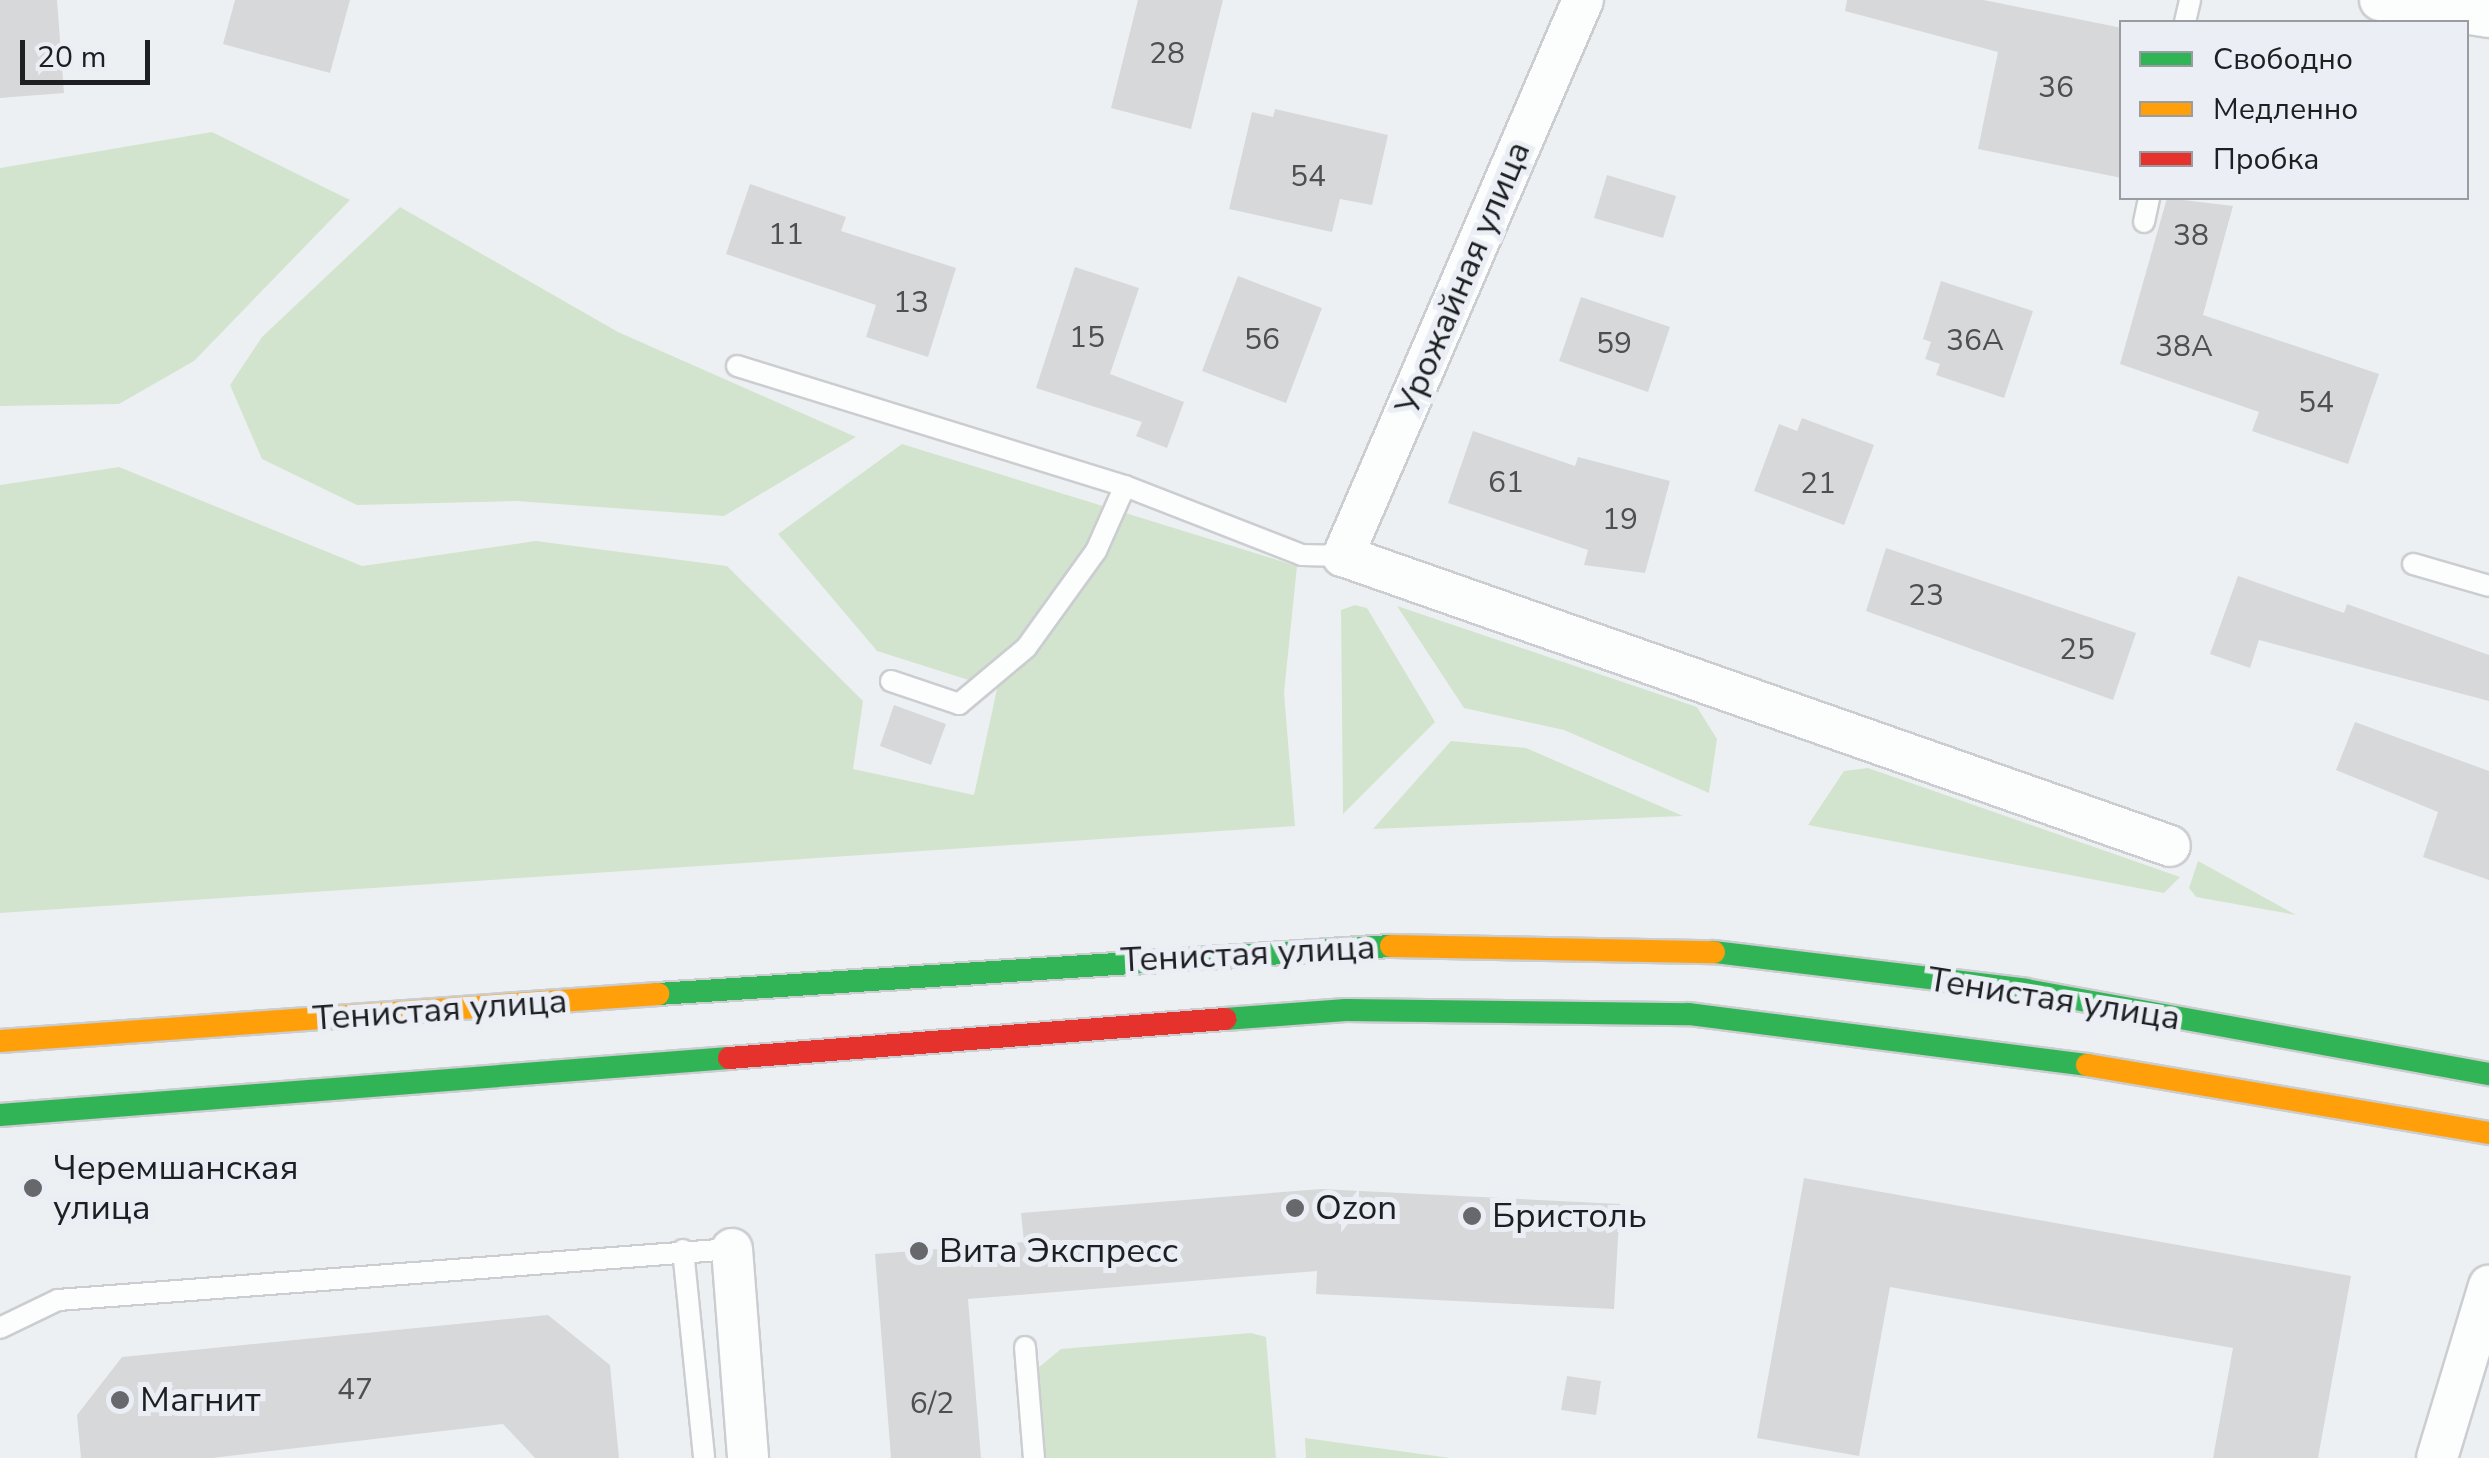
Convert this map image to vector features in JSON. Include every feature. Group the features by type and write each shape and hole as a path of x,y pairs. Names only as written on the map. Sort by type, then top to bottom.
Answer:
{"main road":[{"name":"Тенистая улица","path":"0,1042 1322,946 1421,946 1715,952 2026,990 2489,1074"},
{"name":"Тенистая улица","path":"0,1114 1346,1010 1689,1014 2003,1051 2489,1133"}],"street":[{"name":"Урожайная улица","path":"1343,556 1583,0"},
{"path":"2380,0 2489,17"},
{"path":"1343,556 2170,846"},
{"path":"732,1248 748,1458"},
{"path":"2437,1458 2473,1380 2489,1286"}],"lane":[{"path":"2144,222 2149,200"},
{"path":"738,366 1125,486 1302,555 1343,556"},
{"path":"891,682 959,704 1026,648 1096,551 1125,486"},
{"path":"2413,564 2489,586"},
{"path":"0,1328 58,1300 732,1248"},
{"path":"682,1250 704,1458"},
{"path":"1025,1347 1034,1458"}],"green space":[{"path":"212,132 350,200 194,361 119,404 0,406 0,168"},
{"path":"400,207 618,332 856,437 724,516 516,501 357,505 262,459 230,385 262,337"},
{"path":"902,444 1297,566 1284,693 1295,826 0,913 0,485 119,467 362,566 536,541 727,566 863,701 853,769 974,795 997,689 877,651 778,534"},
{"path":"1355,605 1367,608 1435,722 1343,814 1341,610"},
{"path":"1397,606 1697,707 1717,739 1709,793 1564,730 1464,708"},
{"path":"1451,741 1526,748 1683,816 1373,829"},
{"path":"1868,768 2180,877 2164,893 1808,825 1844,771"},
{"path":"2198,861 2296,915 2196,897 2189,888"},
{"path":"1251,1333 1266,1337 1276,1458 1045,1458 1038,1368 1061,1349"},
{"path":"1305,1438 1450,1458 1306,1458"}],"building":[{"path":"0,0 57,0 64,93 0,98"},
{"path":"235,0 350,0 330,73 223,44"},
{"path":"1138,0 1223,0 1191,129 1111,108"},
{"path":"1847,0 1984,0 2119,27 2119,177 1978,149 1998,52 1845,11"},
{"path":"1275,109 1388,135 1372,205 1340,199 1332,232 1229,209 1252,112 1273,117"},
{"path":"1607,175 1676,196 1663,238 1594,218"},
{"path":"750,184 846,217 841,231 956,268 928,357 866,337 876,305 726,254"},
{"path":"2166,200 2184,200 2233,206 2203,315 2379,374 2348,464 2252,431 2259,412 2120,364"},
{"path":"1075,267 1139,288 1110,374 1184,402 1167,448 1136,436 1142,422 1036,388"},
{"path":"1238,276 1322,308 1286,403 1202,371"},
{"path":"1941,281 2033,311 2004,398 1936,375 1940,364 1925,359 1931,342 1923,339"},
{"path":"1581,297 1670,327 1648,392 1559,361"},
{"path":"1802,418 1874,445 1844,525 1754,491 1779,424 1797,431"},
{"path":"1473,431 1575,466 1578,457 1670,481 1645,573 1584,565 1588,550 1448,503"},
{"path":"1886,548 2136,633 2113,700 1866,611"},
{"path":"2238,576 2344,613 2347,604 2489,655 2489,701 2259,640 2250,668 2210,654"},
{"path":"894,705 946,724 931,765 880,746"},
{"path":"2355,722 2489,771 2489,880 2423,857 2438,812 2336,770"},
{"path":"1804,1178 2351,1276 2318,1458 2213,1458 2233,1348 1890,1287 1859,1456 1757,1438"},
{"path":"1321,1189 1620,1204 1614,1309 1316,1294 1317,1271 968,1299 981,1458 891,1458 875,1254 1024,1242 1021,1213"},
{"path":"548,1315 610,1365 619,1458 535,1458 503,1424 212,1458 81,1458 77,1415 122,1357"},
{"path":"1567,1376 1601,1381 1596,1415 1561,1410"}],"traffic: fast":[{"path":"658,994 1391,946"},
{"path":"1714,952 2026,990 2489,1074"},
{"path":"1225,1019 1346,1010 1689,1014 2087,1065"},
{"path":"0,1115 729,1058"}],"traffic: slow":[{"path":"1391,946 1714,952"},
{"path":"0,1041 658,994"},
{"path":"2087,1065 2489,1133"}],"traffic: jam":[{"path":"729,1058 1225,1019"}],"place":[{"name":"Черемшанская улица","path":"33,1188"},
{"name":"Ozon","path":"1295,1208"},
{"name":"Бристоль","path":"1472,1216"},
{"name":"Вита Экспресс","path":"919,1251"},
{"name":"Магнит","path":"120,1400"}]}
